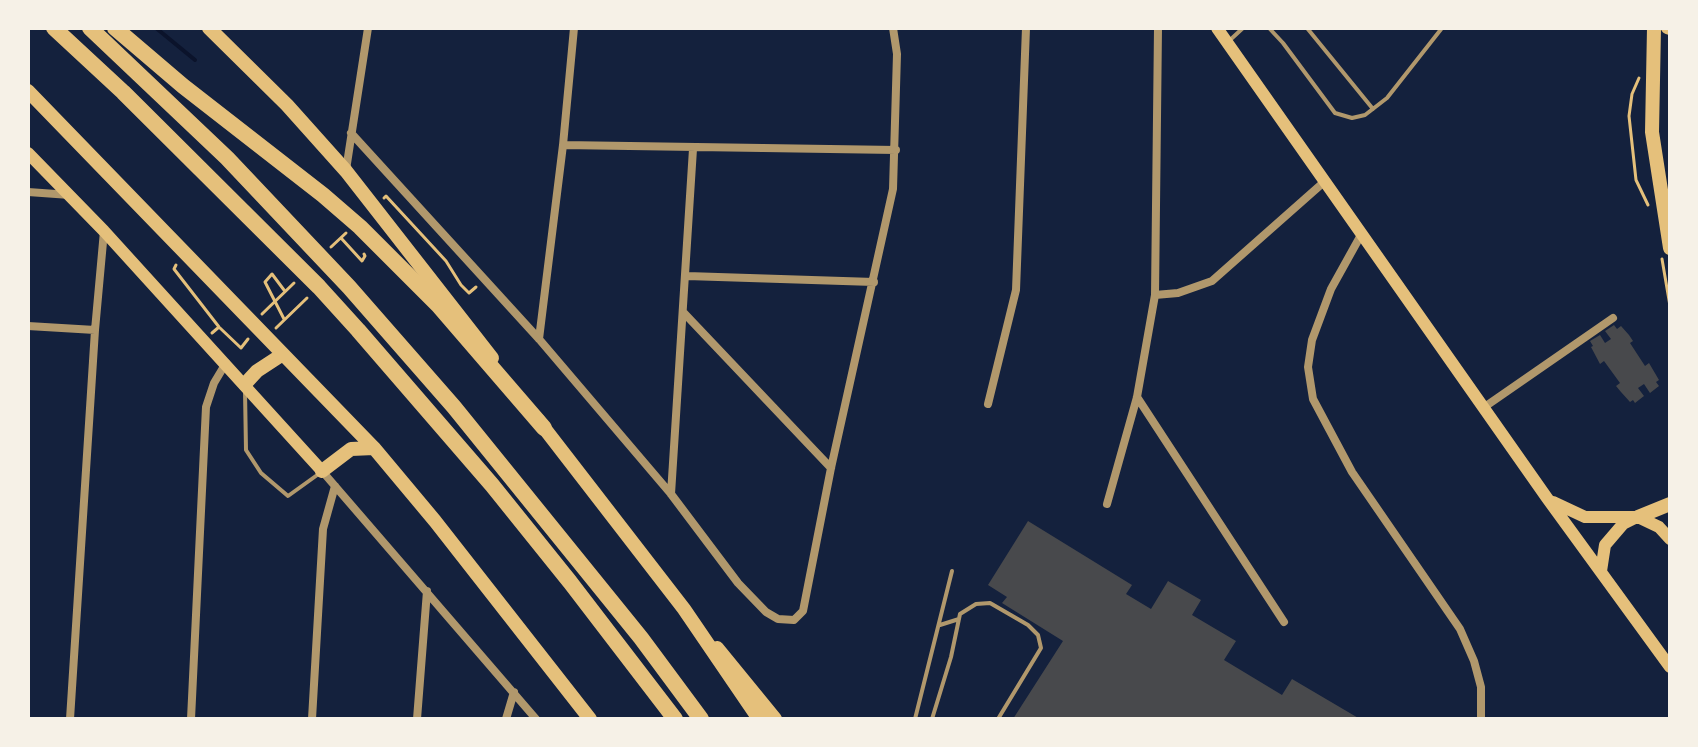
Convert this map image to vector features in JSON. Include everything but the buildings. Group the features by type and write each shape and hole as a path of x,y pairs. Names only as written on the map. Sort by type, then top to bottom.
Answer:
{"highway":[{"path":"54,28 123,92 319,287 358,330 521,521 675,719"},
{"path":"90,28 227,158 349,287 502,466 641,638 701,719"},
{"path":"115,28 183,86 323,195 354,230 438,305 544,428"}],"main road":[{"path":"209,28 287,105 346,171 465,321 684,609 775,719"},
{"path":"1217,28 1483,408 1670,667"},
{"path":"1654,28 1650,101 1652,132 1670,248"},
{"path":"28,91 374,448 590,719"},
{"path":"28,153 104,231 322,471 351,449 374,448"},
{"path":"245,384 257,371 283,354"},
{"path":"1547,498 1585,517 1638,517 1659,527 1670,539"},
{"path":"1601,571 1605,545 1623,524 1670,504"},
{"path":"684,609 759,719"}],"street":[{"path":"346,171 368,28"},
{"path":"539,339 574,28"},
{"path":"351,133 539,339 671,494 738,583 766,612 778,619 794,620 803,611 831,468 893,189 897,54 893,28"},
{"path":"988,404 1016,290 1026,28"},
{"path":"1107,504 1137,397 1155,295 1158,28"},
{"path":"563,145 896,150"},
{"path":"671,494 693,149"},
{"path":"1155,295 1178,293 1212,281 1324,182"},
{"path":"28,192 70,195"},
{"path":"70,719 104,231"},
{"path":"1361,235 1331,289 1312,340 1308,367 1313,399 1352,472 1460,629 1481,687 1481,719"},
{"path":"687,276 874,282"},
{"path":"684,313 831,468"},
{"path":"1483,408 1613,318"},
{"path":"28,326 95,330"},
{"path":"191,719 206,407 214,383 226,363"},
{"path":"1137,397 1284,622"},
{"path":"322,471 536,719"},
{"path":"312,719 323,529 335,486"},
{"path":"417,719 427,591"},
{"path":"506,719 514,692"}],"lane":[{"path":"1228,43 1243,28"},
{"path":"1269,28 1335,113 1352,118 1365,115 1387,98 1442,28"},
{"path":"1308,31 1373,109"},
{"path":"245,384 246,450 261,473 288,496 322,471"},
{"path":"915,719 952,571"},
{"path":"932,719 960,614 976,604 990,603 1028,625 1038,635 1041,648 998,719"},
{"path":"940,625 959,619"}],"path":[{"path":"375,206 386,196 446,261 469,293"},
{"path":"330,248 354,230"},
{"path":"341,238 362,261 365,256 358,246"},
{"path":"187,276 177,265 174,269 219,327 203,340"},
{"path":"284,319 265,282 272,274 285,291"},
{"path":"253,323 296,280"}],"waterway":[{"path":"156,28 195,60"}]}
